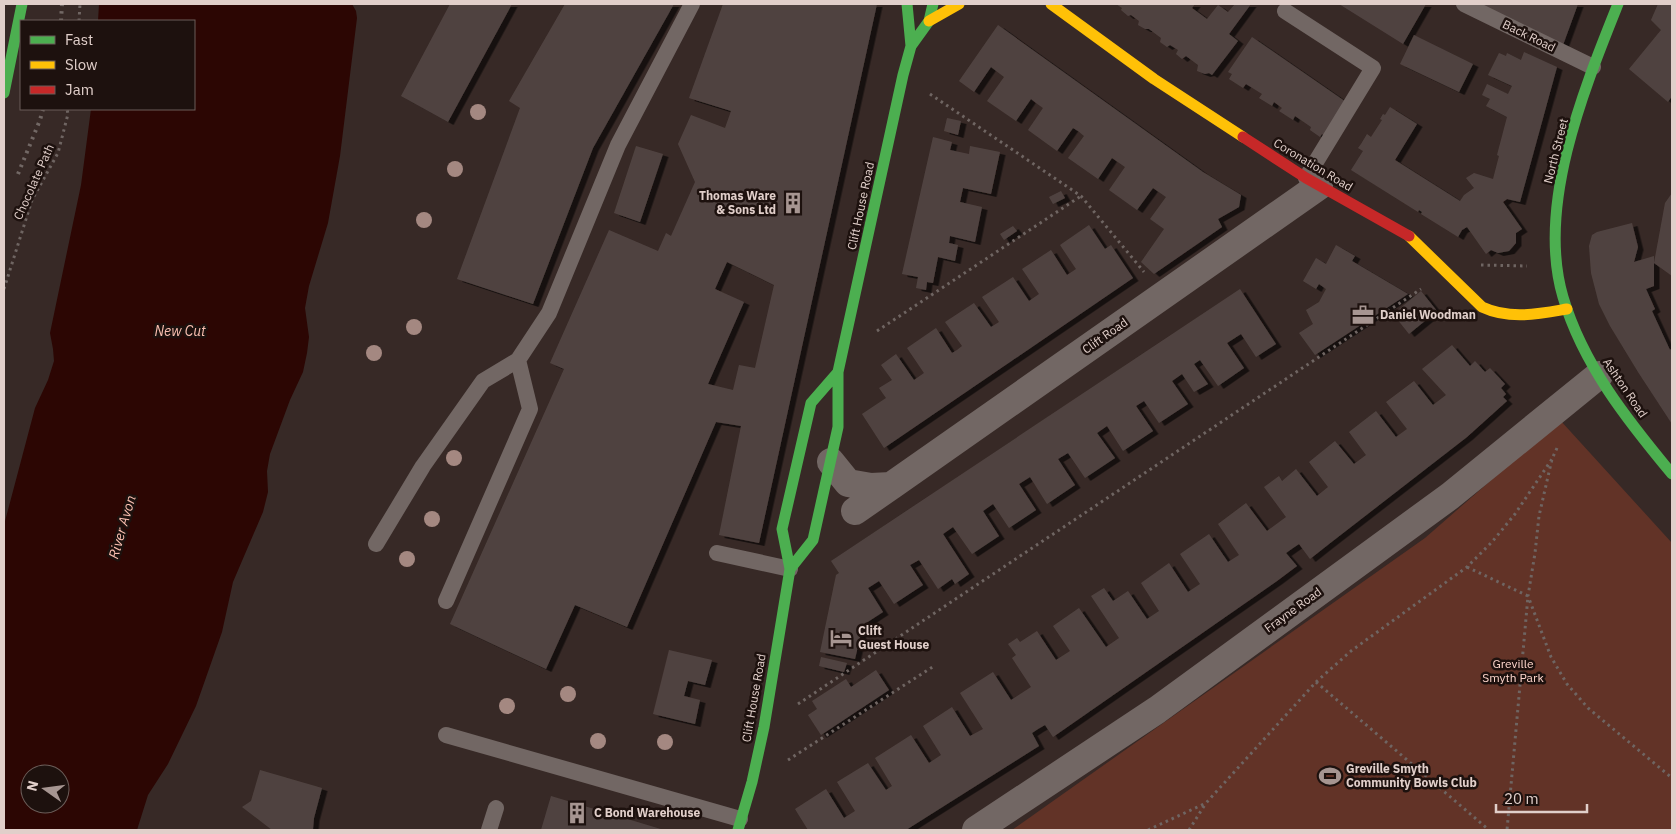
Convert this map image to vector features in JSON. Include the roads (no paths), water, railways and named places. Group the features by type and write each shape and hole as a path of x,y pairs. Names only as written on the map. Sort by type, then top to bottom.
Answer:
{"main road":[{"path":"907,4 911,46"},
{"path":"911,46 929,21 933,4"},
{"path":"929,21 958,4"},
{"name":"Coronation Road","path":"1050,4 1154,79 1312,182 1411,237 1482,307 1499,314 1519,316 1567,309"},
{"name":"North Street","path":"1567,309 1557,268 1555,243 1561,182 1578,117 1594,67 1618,4"},
{"path":"4,93 21,9"},
{"name":"Clift House Road","path":"790,569 814,540 838,427 838,372 911,46"},
{"name":"Ashton Road","path":"1567,309 1588,359 1646,443 1672,474"},
{"name":"Clift House Road","path":"739,825 752,782 764,727 790,569 782,529 811,403 838,372"}],"street":[{"path":"4,45 21,9"},
{"name":"Clift Road","path":"855,511 1164,295 1312,182"},
{"name":"Frayne Road","path":"976,830 1157,710 1434,507 1599,374"},
{"path":"831,462 848,483 871,488 891,486"}],"lane":[{"path":"376,544 422,466 482,381 518,360 549,313 618,145 692,4"},
{"name":"Back Road","path":"1464,4 1594,67"},
{"path":"1285,11 1373,68 1312,182"},
{"path":"446,601 530,409 518,360"},
{"path":"717,553 790,569"},
{"path":"446,735 739,825"},
{"path":"489,830 496,808"}],"water":[{"name":"New Cut","path":"99,4 352,4 357,18 340,156 328,223 309,286 305,308 309,337 303,372 290,400 270,454 267,471 268,492 263,512 233,582 222,632 196,706 168,764 148,795 137,830 4,830 4,525 35,408 48,380 54,361 50,333 81,185 91,110 195,110 195,20 98,20"}],"railway":[{"path":"61,20 62,4"},
{"path":"18,174 43,110"}],"place":[{"name":"Thomas Ware & Sons Ltd","path":"793,203"},
{"name":"Daniel Woodman","path":"1363,315"},
{"name":"Clift Guest House","path":"841,638"},
{"name":"Greville Smyth Community Bowls Club","path":"1330,776"},
{"name":"C Bond Warehouse","path":"577,813"}],"water label":[{"name":"River Avon","path":"122,527"}],"park label":[{"name":"Greville Smyth Park","path":"1513,671"}]}
